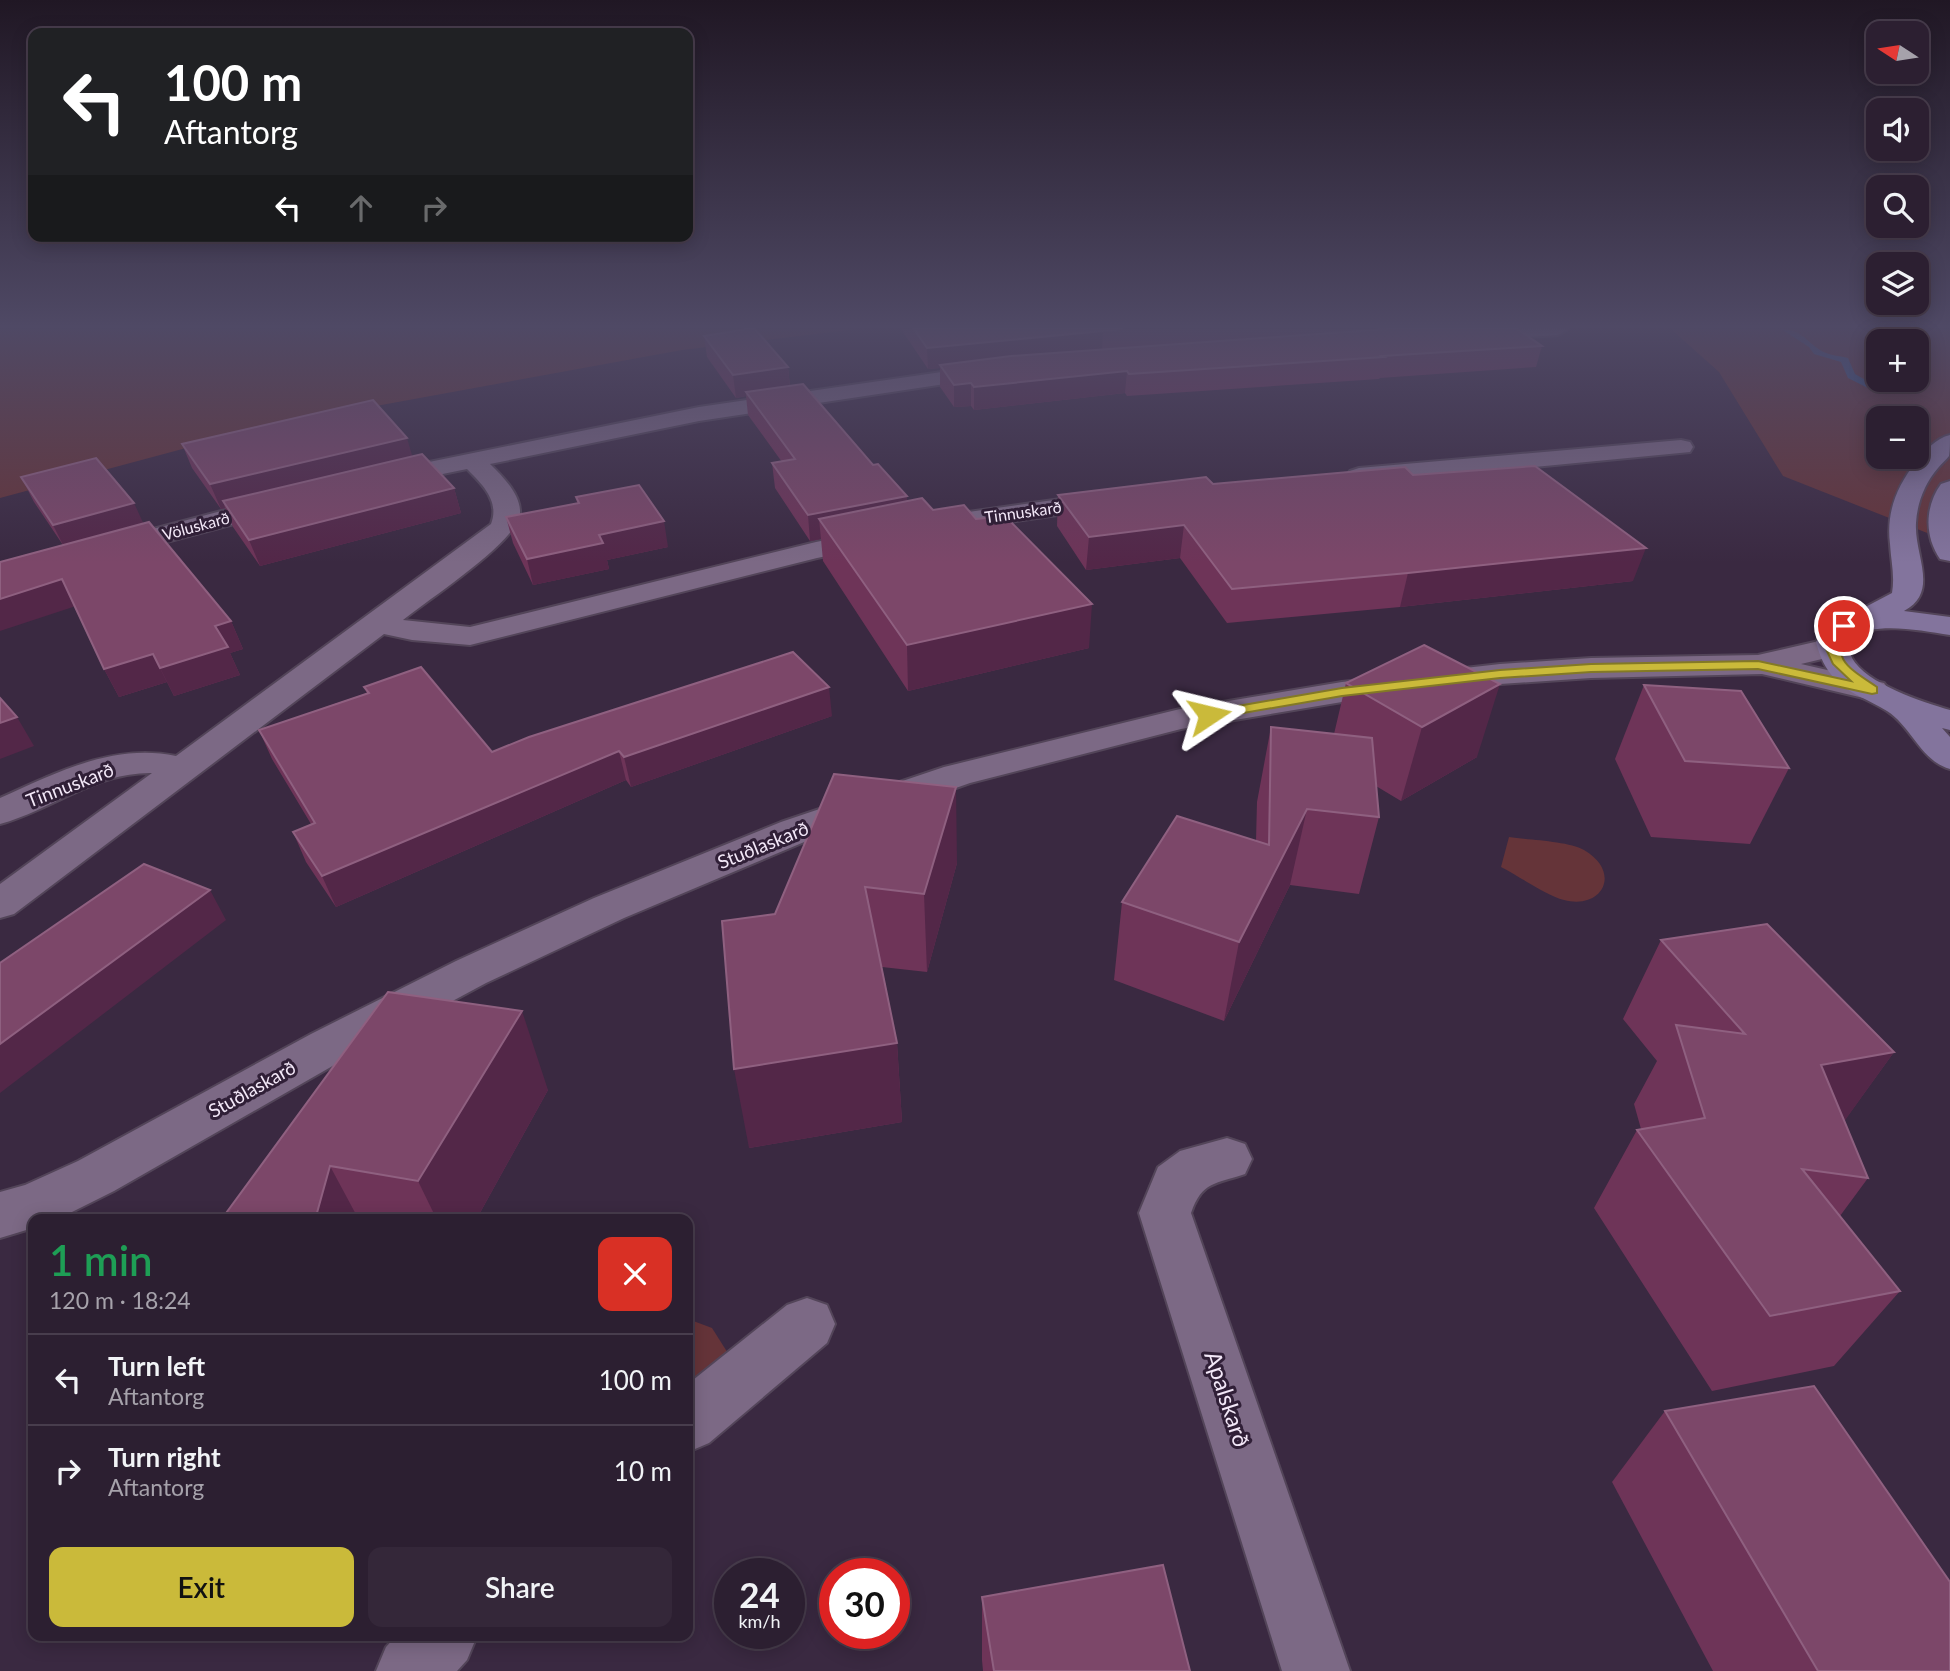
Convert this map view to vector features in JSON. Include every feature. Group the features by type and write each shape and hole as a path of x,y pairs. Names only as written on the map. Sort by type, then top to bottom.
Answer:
{"main road":[{"path":"1861,621 1906,598 1910,587 1903,538 1903,505 1919,473 1950,442"},
{"path":"1950,489 1943,503 1943,541 1950,553"},
{"path":"1950,626 1890,618 1861,621 1844,626 1835,636 1832,647 1844,668 1886,697 1950,758"},
{"path":"1886,697 1950,720"}],"street":[{"path":"364,483 628,426 740,407"},
{"path":"1332,478 1681,447"},
{"path":"0,904 503,527 508,517 508,508 499,492 471,459"},
{"name":"Tinnuskarð","path":"377,623 412,631 470,636 816,550 954,522 1140,497"},
{"name":"Völuskarð","path":"93,554 299,499"},
{"name":"Stuðlaskarð","path":"0,1215 35,1205 96,1176 327,1047 471,972 585,919 795,831 957,775 1180,719 1342,692 1500,674 1591,668 1758,665 1832,647"},
{"name":"Stuðlaskarð","path":"1758,665 1886,697"},
{"name":"Tinnuskarð","path":"0,812 68,783 122,765 149,762 183,768"},
{"name":"Apalskarð","path":"1227,1158 1198,1166 1176,1182 1166,1213 1316,1671"},
{"path":"693,1418 807,1324"},
{"path":"410,1671 438,1641"}],"shaded area":[{"path":"0,407 371,407 272,425 0,498"},
{"path":"1741,407 1866,407 1866,469 1929,469 1929,407 1950,407 1950,542 1783,476"},
{"path":"1509,837 1558,843 1584,850 1596,859 1602,868 1605,878 1603,887 1589,900 1578,902 1557,898 1540,890 1501,867"},
{"path":"693,1321 712,1328 731,1358 693,1392"}],"building":[{"path":"343,407 379,407 407,438 210,484 182,444"},
{"path":"757,407 823,407 873,465 878,464 907,496 808,515 772,463 795,459"},
{"path":"422,454 454,488 249,540 223,501"},
{"path":"96,458 134,503 53,525 21,477"},
{"path":"1535,466 1646,548 1232,589 1184,525 1089,537 1058,495 1206,477 1213,484 1405,467 1413,475"},
{"path":"639,485 664,521 599,535 603,543 527,559 506,517 579,503 576,497"},
{"path":"922,498 933,510 964,505 976,519 1005,516 1092,604 907,645 819,519"},
{"path":"149,522 231,621 215,626 228,647 160,668 153,654 104,669 62,579 0,599 0,562"},
{"path":"1424,645 1500,684 1422,727 1346,683"},
{"path":"793,652 829,687 624,757 619,751 322,876 293,832 315,823 259,730 369,693 364,687 421,667 492,752 529,737"},
{"path":"1644,685 1741,691 1789,768 1685,761"},
{"path":"0,698 17,717 0,723"},
{"path":"1271,727 1372,738 1379,817 1307,809 1239,942 1122,902 1177,816 1269,845"},
{"path":"834,774 956,787 924,894 865,887 897,1043 734,1069 722,921 775,914"},
{"path":"144,864 210,890 0,1044 0,963"},
{"path":"1767,924 1894,1052 1821,1065 1868,1178 1802,1169 1900,1291 1770,1316 1637,1130 1705,1118 1676,1025 1745,1034 1661,940"},
{"path":"388,992 522,1011 418,1181 330,1166 317,1214 225,1214"},
{"path":"1814,1386 1950,1582 1950,1671 1818,1671 1665,1411"},
{"path":"1163,1565 1190,1671 994,1671 982,1597"}],"route":[{"path":"1209,715 1342,692 1500,674 1591,668 1758,665 1872,690 1851,676 1838,661 1832,647 1835,636 1844,626"}]}
